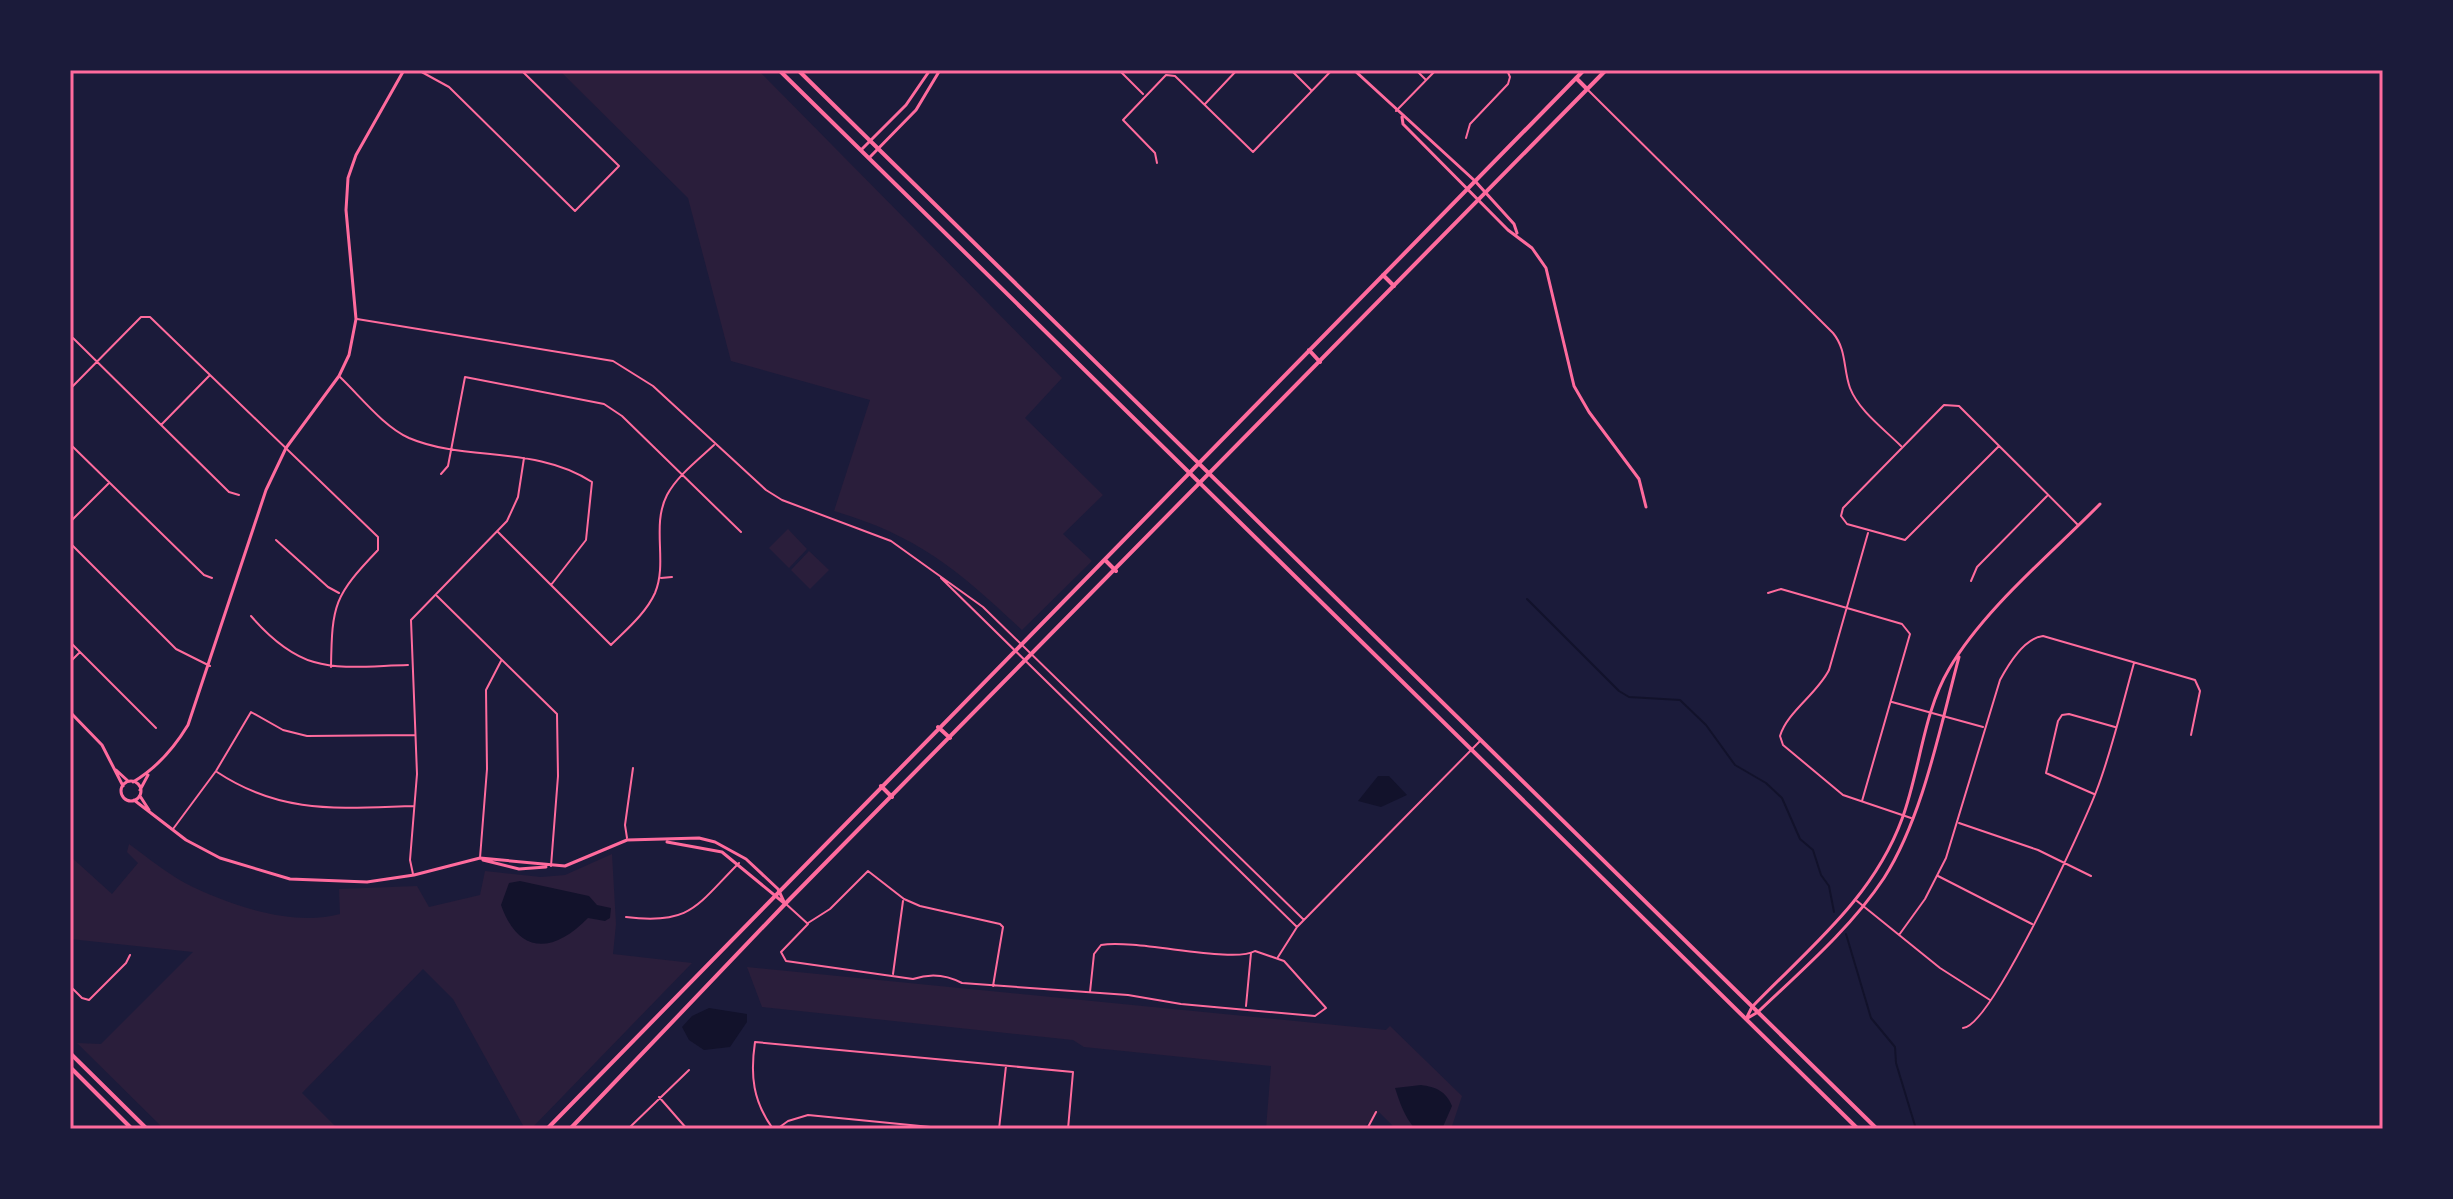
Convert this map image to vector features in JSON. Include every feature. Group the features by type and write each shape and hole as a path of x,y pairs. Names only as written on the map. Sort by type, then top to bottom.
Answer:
{"main road":[{"path":"779,70 1858,1129"},
{"path":"798,70 1877,1129"},
{"path":"547,1129 778,889 1584,70"},
{"path":"570,1129 785,904 1606,70"},
{"path":"1576,78 1587,89"},
{"path":"1383,275 1394,286"},
{"path":"1309,350 1320,362"},
{"path":"1105,560 1116,571"},
{"path":"938,727 950,738"},
{"path":"881,786 892,797"},
{"path":"70,1053 147,1129"},
{"path":"70,1067 132,1129"}],"street":[{"path":"134,800 150,772 188,725 266,490 286,448 339,376 354,339 356,319 346,210 348,178 356,155 404,70"},
{"path":"418,70 449,87 575,211 619,166 521,70"},
{"path":"861,150 906,105 930,70"},
{"path":"869,158 916,110 940,70"},
{"path":"1119,70 1144,95"},
{"path":"1204,105 1237,70"},
{"path":"1291,70 1312,91"},
{"path":"1157,163 1155,153 1123,120 1144,95 1170,74 1253,152 1332,70"},
{"path":"1354,70 1475,181 1514,224 1518,234"},
{"path":"1416,70 1426,80"},
{"path":"1396,111 1436,70"},
{"path":"1466,138 1465,129 1510,77 1507,70"},
{"path":"1587,89 1833,333 1844,352 1848,381 1857,400 1903,447"},
{"path":"1402,117 1403,124 1467,189 1508,230 1518,234 1532,248 1552,282 1562,345 1574,386 1602,431 1639,479 1646,507"},
{"path":"70,389 147,316 381,543 340,593 332,620 331,667"},
{"path":"356,319 613,361 653,386 751,479 782,500 879,535 935,572 1033,654 1304,920"},
{"path":"73,338 229,492 239,495"},
{"path":"161,425 210,376"},
{"path":"339,376 399,432 424,442 568,468 592,482 586,540 551,585"},
{"path":"441,474 448,466 465,377 604,404 622,416 741,532"},
{"path":"1999,446 1905,540 1847,524 1841,516 1843,508 1944,405 1951,403 1959,406 1999,446 2079,526"},
{"path":"70,444 204,575 212,578"},
{"path":"498,532 611,645 647,607 659,578 661,509 667,494 714,444"},
{"path":"414,875 410,860 417,774 411,620 498,532 518,497 524,458"},
{"path":"70,522 109,483"},
{"path":"1971,581 1977,567 2048,495"},
{"path":"1746,1019 1752,1007 1857,900 1882,864 1904,816 1942,681 1960,654 1984,623 2100,504"},
{"path":"1869,531 1825,679 1783,728 1780,736 1783,745 1830,787 1862,803 1912,818"},
{"path":"276,540 328,587 340,593"},
{"path":"70,543 176,649 210,666"},
{"path":"935,572 1297,927"},
{"path":"659,578 672,577"},
{"path":"1768,593 1781,589 1902,624 1908,630 1910,637 1862,803"},
{"path":"436,595 557,714 558,776 550,866"},
{"path":"251,616 304,660 331,667 411,664"},
{"path":"1899,935 1938,876 1959,823 1985,727 2006,669 2038,636 2191,678 2198,684 2191,735"},
{"path":"70,642 156,728"},
{"path":"70,662 80,652"},
{"path":"1746,1019 1758,1012 1863,906 1890,868 1912,818 1960,654"},
{"path":"480,858 487,780 486,690 502,660"},
{"path":"1963,1028 1973,1026 1992,1001 2033,924 2095,794 2134,662"},
{"path":"1891,702 1985,727"},
{"path":"70,712 102,745 123,786 124,797 134,800 173,829 237,865 290,879 367,882 414,875 480,858 550,866"},
{"path":"173,829 216,771 251,712 283,730 307,736 415,735"},
{"path":"2095,794 2046,773 2045,766 2062,715 2115,727"},
{"path":"1278,958 1297,927 1481,740"},
{"path":"627,840 625,825 633,768"},
{"path":"116,770 140,792 151,813"},
{"path":"216,771 252,792 310,808 414,806"},
{"path":"123,786 150,772"},
{"path":"1959,823 2002,836 2091,876"},
{"path":"480,858 519,869 589,858 627,840 699,838 715,842 744,858 778,889 785,904"},
{"path":"664,841 715,850 739,863 808,924"},
{"path":"626,917 667,921 677,918 696,907 744,858"},
{"path":"993,986 1003,927 1000,924 920,906 904,899 868,871 830,909 818,914 781,952 786,961 913,979 925,975 951,977 962,983 993,986 1090,992 1315,1016 1324,1012 1326,1003 1278,958 1255,951 1241,957 1176,947 1101,945 1094,954 1090,992"},
{"path":"1938,876 2033,924"},
{"path":"893,975 904,899"},
{"path":"1857,900 1940,968 1992,1001"},
{"path":"1246,1007 1251,953"},
{"path":"70,986 82,998 89,1000 126,963 130,955"},
{"path":"951,1129 808,1115 775,1129 757,1103 753,1084 755,1042 1073,1072 1068,1129"},
{"path":"999,1129 1006,1065"},
{"path":"628,1129 689,1070"},
{"path":"659,1097 687,1129"},
{"path":"1367,1129 1376,1112"}],"shaded area":[{"path":"559,70 758,70 1062,378 1025,418 1103,495 1063,534 1092,561 1022,630 957,573 914,544 834,511 870,400 731,361 688,198"},
{"path":"788,529 807,549 789,568 769,548"},
{"path":"809,551 829,570 810,589 791,570"},
{"path":"1378,776 1389,776 1407,795 1381,807 1358,801"},
{"path":"129,844 170,874 202,891 261,912 302,918 340,914 339,889 417,886 429,907 480,895 485,871 541,877 565,875 612,854 616,924 613,954 692,963 531,1129 525,1129 453,999 423,969 302,1093 338,1129 164,1129 77,1043 101,1044 193,952 70,939 70,856 112,894 138,863 127,852"},
{"path":"520,881 589,896 597,905 611,908 610,918 605,921 588,918 563,938 550,943 527,941 509,922 501,905 509,883"},
{"path":"747,967 1386,1030 1390,1026 1462,1096 1451,1129 1396,1129 1379,1112 1362,1129 1266,1129 1271,1066 1084,1047 1073,1040 762,1007"},
{"path":"709,1008 747,1014 747,1022 730,1047 704,1050 689,1040 682,1027 692,1016"},
{"path":"1421,1085 1440,1091 1450,1101 1452,1106 1442,1129 1415,1129 1403,1109 1395,1088"}],"waterway":[{"path":"1527,599 1619,691 1629,697 1680,700 1706,725 1735,765 1766,783 1782,798 1800,839 1813,850 1821,875 1829,886 1834,912"},
{"path":"1846,934 1871,1018 1895,1047 1896,1063 1916,1129"}]}
